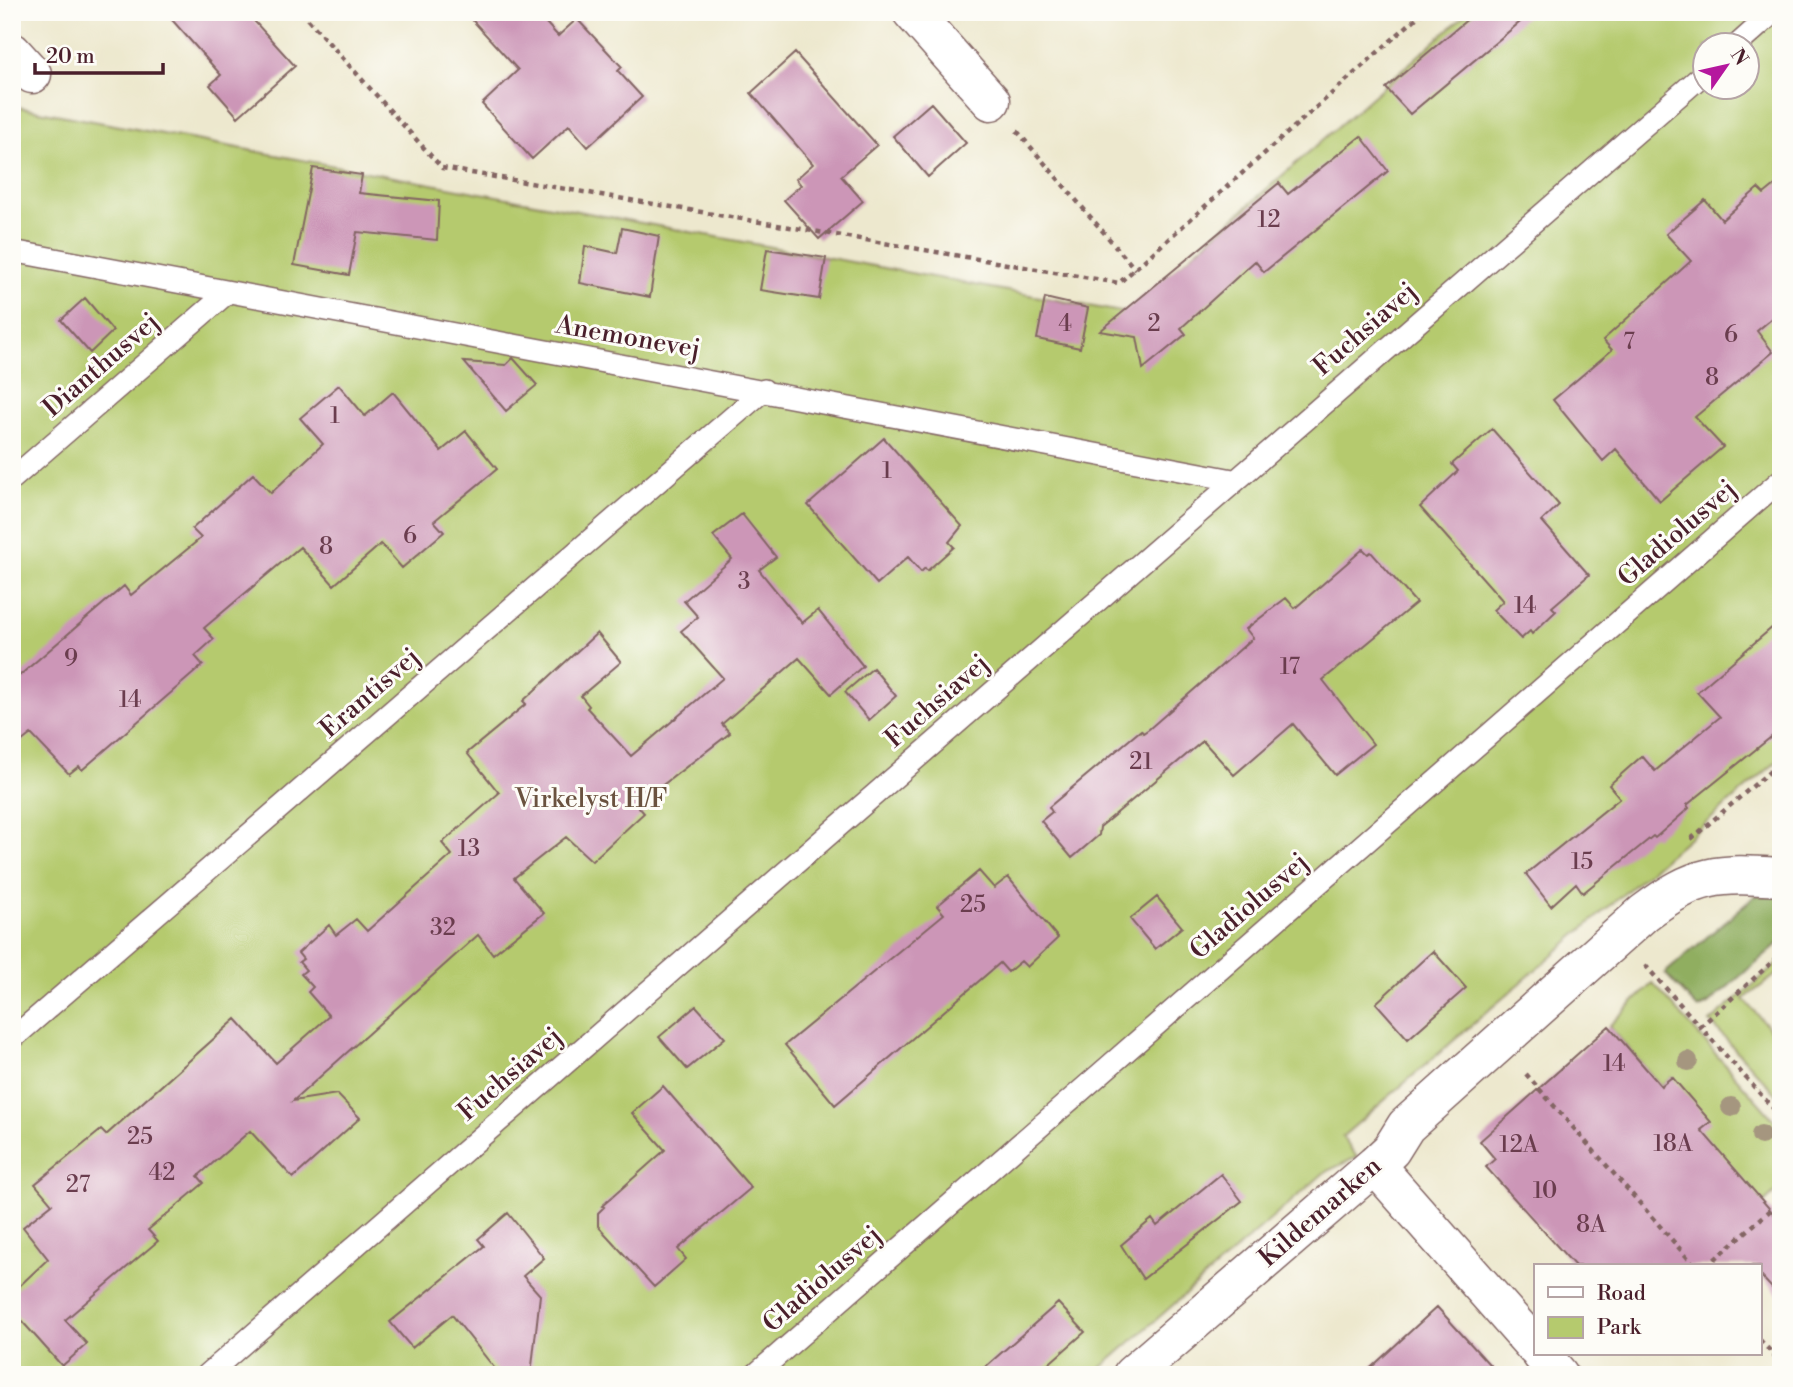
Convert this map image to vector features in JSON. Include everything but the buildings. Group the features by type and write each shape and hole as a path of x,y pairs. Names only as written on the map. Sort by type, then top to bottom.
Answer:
{"street":[{"path":"912,12 991,101"},
{"name":"Kildemarken","path":"1132,1375 1375,1165 1391,1150 1406,1126 1619,935 1667,896 1688,883 1711,875 1781,877"},
{"path":"1375,1165 1534,1346"},
{"path":"1543,1356 1559,1375"}],"lane":[{"path":"1752,32 1774,12"},
{"name":"Fuchsiavej","path":"207,1375 1233,480 1692,84"},
{"name":"Anemonevej","path":"12,251 1233,480"},
{"name":"Dianthusvej","path":"12,479 227,293"},
{"name":"Erantisvej","path":"12,1039 764,390"},
{"name":"Gladiolusvej","path":"755,1375 1781,480"}],"path":[{"path":"301,12 442,168 1119,283 1423,12"},
{"path":"991,101 1135,269"},
{"path":"1619,935 1781,1118"},
{"path":"1700,1027 1781,954"},
{"path":"1500,1044 1693,1264"},
{"path":"1709,1264 1781,1201"},
{"path":"1762,1341 1781,1363"}],"green space":[{"name":"Virkelyst H/F","path":"1468,12 1781,12 1781,758 1342,1137 1357,1157 1325,1172 1093,1375 12,1375 12,106 1126,313"},
{"path":"1756,895 1781,896 1781,941 1708,1004 1698,1009 1665,973"},
{"path":"1781,961 1781,971 1744,999 1781,1042 1781,1099 1710,1022"},
{"path":"1653,983 1781,1128 1781,1187 1699,1263 1701,1130 1672,1077 1661,1086 1609,1026"}]}
